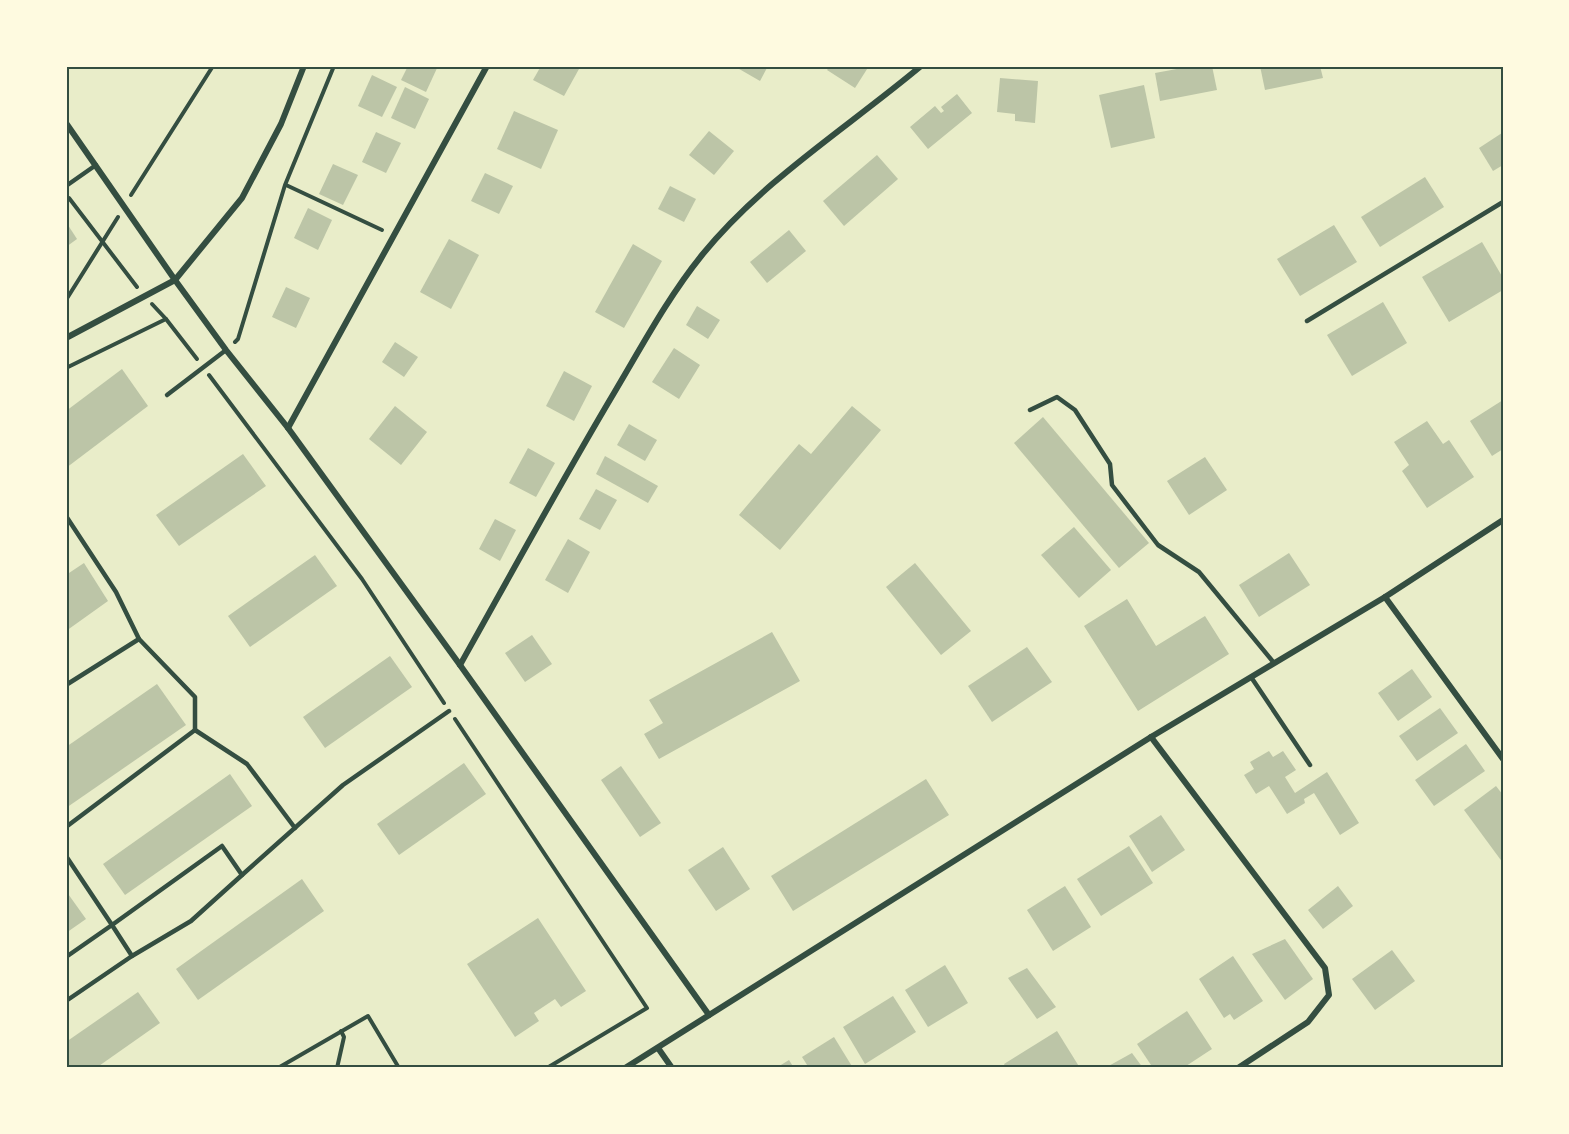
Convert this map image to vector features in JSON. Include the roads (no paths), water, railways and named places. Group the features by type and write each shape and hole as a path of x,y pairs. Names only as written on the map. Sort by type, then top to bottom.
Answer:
{"street":[{"path":"66,338 175,280 242,198 280,124 304,66"},
{"path":"288,428 487,66"},
{"path":"460,665 664,307 702,255 745,207 921,66"},
{"path":"66,123 226,351 288,428 709,1015"},
{"path":"625,1068 1151,737 1384,597 1503,520"},
{"path":"1384,597 1503,759"},
{"path":"1151,737 1325,968 1329,995 1308,1022 1238,1068"},
{"path":"658,1048 672,1068"}],"lane":[{"path":"66,186 96,165"},
{"path":"1307,321 1503,202"},
{"path":"167,395 226,351"},
{"path":"1030,410 1057,397 1075,410 1110,464 1112,484 1158,545 1199,572 1274,663"},
{"path":"66,516 116,592 139,639 195,697 195,730"},
{"path":"66,685 139,639"},
{"path":"1251,677 1310,765"},
{"path":"66,1001 132,956 191,921 343,785 449,711"},
{"path":"66,827 195,730"},
{"path":"195,730 247,764 295,828"},
{"path":"66,957 222,846 242,875"},
{"path":"66,856 132,956"}]}
